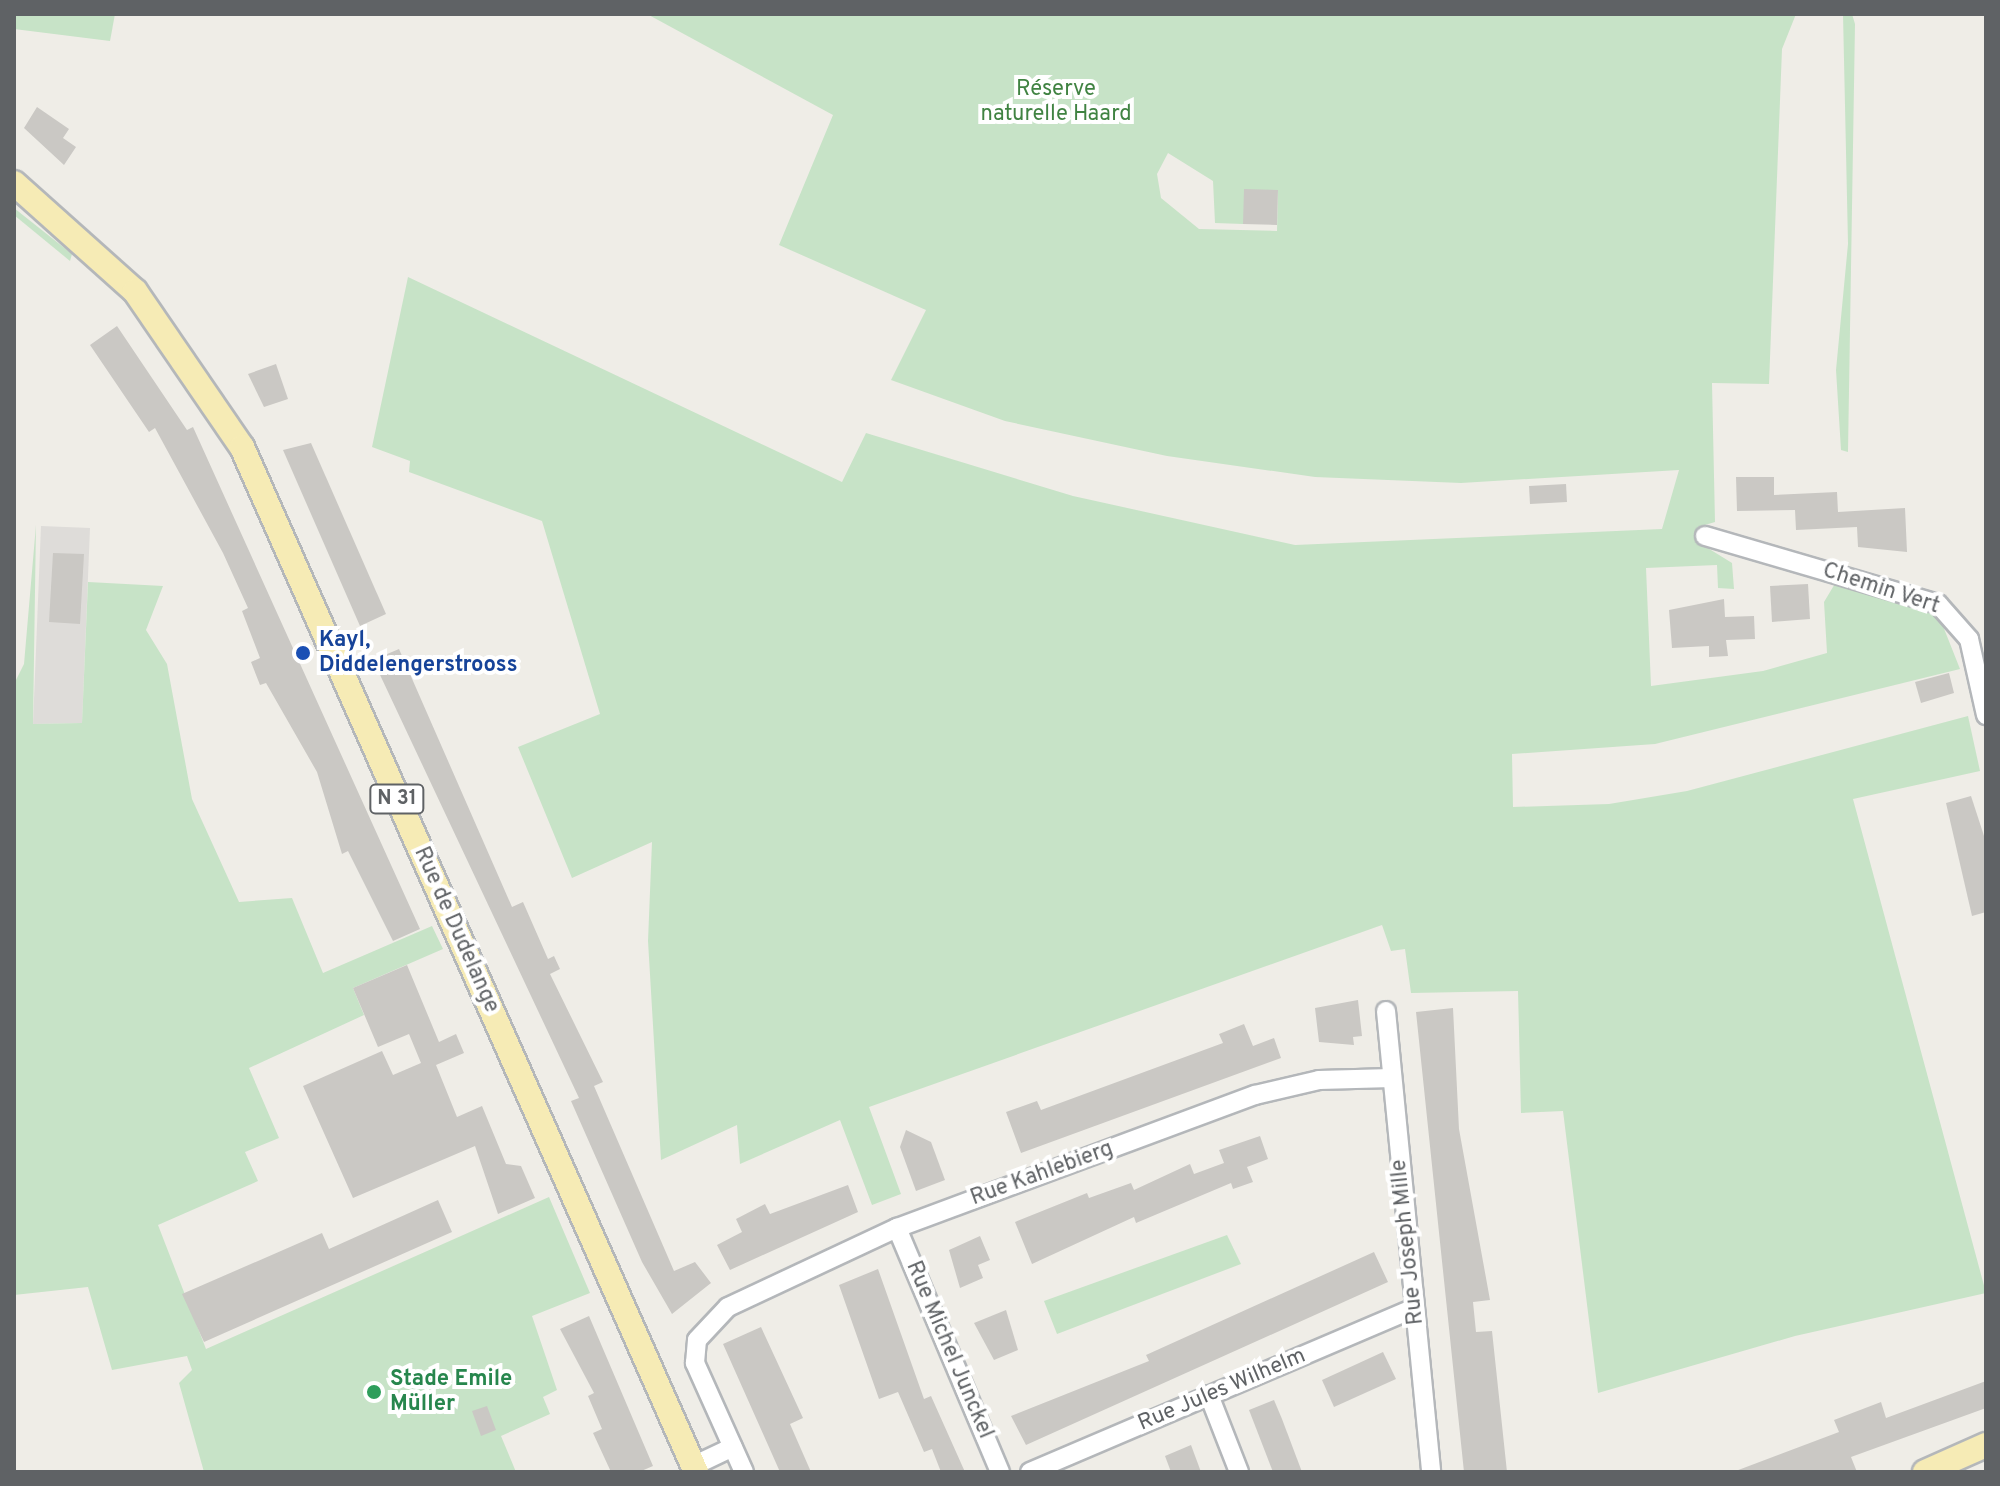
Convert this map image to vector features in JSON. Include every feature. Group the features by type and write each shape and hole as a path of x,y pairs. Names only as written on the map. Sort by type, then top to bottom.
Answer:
{"main road":[{"name":"Rue de Dudelange","path":"14,183 135,291 242,447 695,1469"},
{"path":"1925,1472 1986,1445"}],"street":[{"name":"Chemin Vert","path":"1705,536 1938,604 1956,616 1969,639 1986,715"},
{"name":"Rue Joseph Mille","path":"1386,1011 1431,1472"},
{"name":"Rue Kahlebierg","path":"733,1447 695,1363 708,1323 776,1278 897,1228 1255,1095 1319,1080 1392,1078"},
{"name":"Rue Michel Junckel","path":"897,1228 1000,1472"},
{"name":"Rue Jules Wilhelm","path":"1030,1472 1415,1308"},
{"path":"1209,1395 1239,1472"},
{"path":"695,1469 733,1447 744,1472"}],"shaded area":[{"path":"41,526 90,528 82,723 33,724"}],"green space":[{"path":"14,14 115,14 110,41 14,29"},
{"name":"Réserve naturelle Haard","path":"647,14 1796,14 1782,49 1769,384 1712,383 1715,522 1698,527 1698,542 1732,563 1734,589 1718,588 1717,565 1646,568 1651,686 1763,671 1827,653 1824,602 1836,582 1939,616 1960,669 1655,744 1512,754 1513,807 1609,804 1687,791 1968,716 1980,771 1853,799 1986,1293 1795,1336 1598,1393 1563,1111 1521,1113 1518,991 1411,993 1405,949 1391,951 1382,925 869,1107 901,1194 872,1205 840,1120 740,1164 737,1125 661,1160 648,941 652,842 572,878 518,747 600,714 542,521 409,472 410,461 372,447 408,277 842,482 866,433 1073,496 1295,545 1662,529 1679,470 1461,483 1315,477 1167,456 1005,421 891,380 926,310 779,245 833,115","holes":["1168,153 1213,181 1215,223 1243,224 1278,190 1277,231 1199,229 1161,198 1157,174"]},
{"path":"1843,14 1852,14 1855,24 1848,452 1841,450 1836,370 1848,244"},
{"path":"14,208 72,254 70,261 14,215"},
{"path":"36,525 33,724 82,723 88,582 163,586 146,630 167,664 192,799 239,902 292,898 323,973 432,926 443,949 353,988 364,1015 249,1068 279,1138 245,1152 258,1181 158,1225 206,1349 549,1197 590,1293 532,1316 557,1390 543,1397 550,1414 501,1436 516,1472 204,1472 179,1383 192,1370 187,1356 112,1370 88,1287 14,1295 14,684 24,664"},
{"path":"1227,1235 1241,1264 1057,1334 1044,1301"}],"building":[{"path":"37,107 69,129 63,138 76,147 64,165 24,128"},
{"path":"1244,189 1278,190 1277,225 1243,224"},
{"path":"117,326 187,430 193,427 420,929 393,941 348,851 342,854 317,772 266,683 260,685 251,662 260,658 242,611 248,608 223,553 155,428 149,432 90,345"},
{"path":"276,364 288,399 264,407 248,374"},
{"path":"311,443 386,614 360,626 283,450"},
{"path":"1736,477 1774,477 1774,495 1837,492 1838,512 1905,508 1907,552 1858,547 1857,527 1796,530 1795,510 1737,511"},
{"path":"1566,484 1567,502 1530,504 1529,486"},
{"path":"53,553 84,554 80,624 49,622"},
{"path":"1808,584 1810,619 1772,622 1770,586"},
{"path":"1724,599 1725,617 1754,616 1755,639 1726,640 1728,656 1709,657 1709,646 1672,648 1669,610"},
{"path":"399,649 512,907 523,902 548,959 554,956 560,969 550,974 603,1082 594,1086 674,1271 695,1262 711,1283 672,1314 642,1262 571,1101 579,1098 373,660"},
{"path":"1949,673 1954,693 1921,703 1915,682"},
{"path":"1971,796 1986,842 1986,912 1972,916 1946,803"},
{"path":"407,965 439,1042 456,1034 464,1053 436,1065 457,1117 482,1106 506,1164 521,1166 535,1198 498,1214 475,1146 353,1198 303,1086 382,1051 393,1075 421,1063 409,1034 378,1047 353,988"},
{"path":"1358,1000 1362,1036 1353,1037 1354,1045 1319,1042 1315,1008"},
{"path":"1453,1008 1459,1129 1490,1300 1473,1302 1476,1332 1492,1331 1507,1472 1464,1472 1416,1012"},
{"path":"1244,1024 1253,1046 1274,1038 1281,1058 1021,1153 1006,1112 1037,1101 1041,1110 1223,1043 1219,1034"},
{"path":"906,1130 931,1142 945,1180 916,1191 900,1147"},
{"path":"1260,1136 1268,1159 1247,1167 1253,1182 1233,1189 1231,1183 1136,1223 1134,1217 1032,1264 1015,1222 1087,1193 1089,1198 1131,1183 1134,1190 1190,1164 1194,1174 1224,1163 1219,1150"},
{"path":"848,1185 858,1212 730,1270 717,1245 742,1232 736,1219 765,1204 770,1214"},
{"path":"438,1200 452,1232 204,1342 182,1294 322,1233 329,1249"},
{"path":"980,1236 990,1260 978,1265 983,1278 960,1288 949,1250"},
{"path":"1374,1252 1388,1282 1026,1445 1011,1416 1149,1361 1146,1355"},
{"path":"878,1269 924,1399 931,1396 965,1472 941,1472 932,1449 924,1452 898,1392 879,1399 839,1285"},
{"path":"1006,1310 1018,1350 994,1360 974,1323"},
{"path":"589,1316 653,1466 639,1472 611,1472 593,1433 602,1429 588,1396 594,1393 560,1329"},
{"path":"761,1327 803,1418 790,1424 811,1472 780,1472 723,1344"},
{"path":"1383,1352 1396,1379 1334,1407 1322,1380"},
{"path":"1986,1381 1986,1408 1851,1457 1857,1472 1733,1472 1839,1432 1834,1420 1881,1402 1886,1418"},
{"path":"1274,1400 1302,1472 1273,1472 1249,1410"},
{"path":"487,1406 496,1430 481,1436 472,1411"},
{"path":"1191,1445 1201,1472 1171,1472 1165,1456"}],"place":[{"name":"Kayl, Diddelengerstrooss","path":"303,653"},
{"name":"Stade Emile Müller","path":"374,1392"}]}
